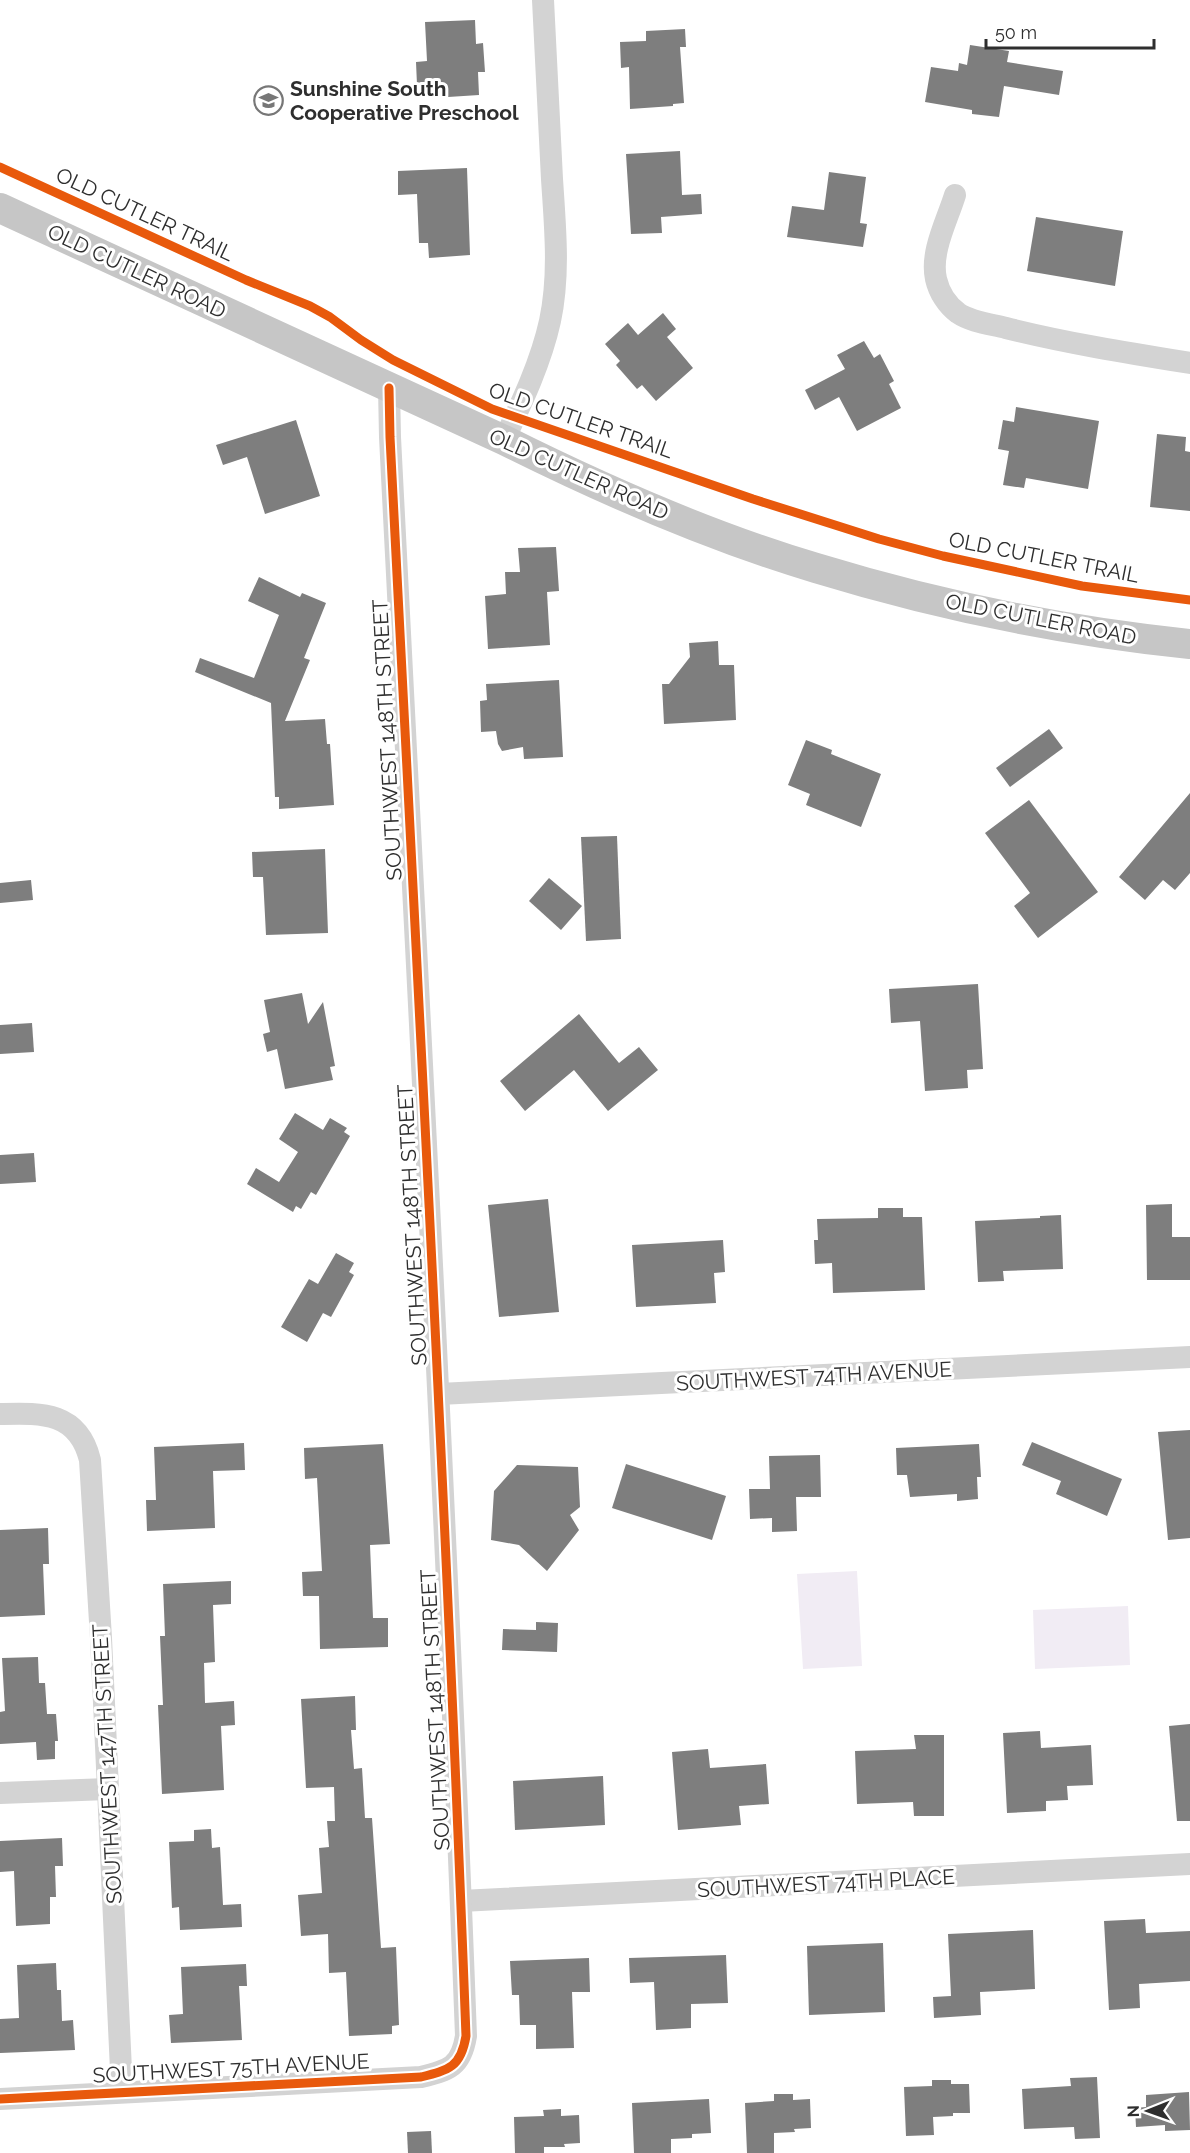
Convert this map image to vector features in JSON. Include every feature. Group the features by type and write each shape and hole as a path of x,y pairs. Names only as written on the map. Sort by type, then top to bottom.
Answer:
{"main road":[{"name":"OLD CUTLER ROAD","path":"0,208 559,467 723,537 815,568 900,592 1043,623 1105,634 1190,644"}],"street":[{"path":"504,440 543,346 555,284 555,237 543,0"},
{"path":"955,195 934,264 940,291 948,303 960,314 1047,338 1190,363"},
{"name":"SOUTHWEST 148TH STREET","path":"389,388 439,1394 461,1901 466,2036 460,2059"},
{"name":"SOUTHWEST 74TH AVENUE","path":"439,1394 1190,1357"},
{"name":"SOUTHWEST 147TH STREET","path":"0,1414 40,1413 52,1416 67,1424 81,1438 88,1453 108,1789 122,2092"},
{"path":"0,1793 108,1789"},
{"name":"SOUTHWEST 74TH PLACE","path":"461,1901 1190,1864"},
{"name":"SOUTHWEST 75TH AVENUE","path":"0,2099 421,2076 441,2072 460,2059"}],"shaded area":[{"path":"857,1571 862,1666 803,1669 797,1574"},
{"path":"1128,1606 1130,1665 1035,1669 1033,1610"}],"building":[{"path":"475,20 476,44 483,43 485,72 478,72 479,95 448,97 447,84 417,85 416,62 427,61 425,22"},
{"path":"685,29 686,47 680,47 684,103 630,109 629,67 621,68 620,42 646,41 646,31"},
{"path":"970,45 1009,51 1007,62 1063,71 1059,95 1004,86 999,117 972,114 972,110 925,102 931,67 958,71 959,63 967,65"},
{"path":"680,151 682,195 701,194 702,214 661,217 662,233 631,234 626,154"},
{"path":"467,168 470,255 429,258 428,243 419,243 417,194 398,195 398,171"},
{"path":"829,172 866,177 860,223 867,224 863,247 787,237 792,206 824,210"},
{"path":"1036,217 1123,231 1115,286 1027,271"},
{"path":"663,313 676,329 667,337 693,368 656,401 642,385 637,389 616,365 620,361 605,344 628,323 638,335"},
{"path":"864,341 874,358 880,354 894,381 889,384 901,408 857,431 839,397 815,410 805,390 845,369 837,355"},
{"path":"1016,407 1099,421 1088,489 1026,478 1024,488 1003,485 1009,451 998,449 1003,420 1014,422"},
{"path":"296,420 320,496 265,514 247,457 223,465 216,445"},
{"path":"1157,434 1186,437 1185,451 1190,452 1190,511 1150,507"},
{"path":"556,547 559,591 547,592 550,645 488,649 485,596 506,594 505,572 520,572 518,548"},
{"path":"259,577 300,597 302,593 326,603 304,658 310,660 285,721 325,719 327,744 330,744 334,805 279,809 279,797 275,797 271,703 195,672 200,658 254,678 279,615 248,601"},
{"path":"718,641 719,665 734,665 736,720 664,724 662,684 669,684 690,657 689,643"},
{"path":"559,680 563,757 524,759 523,747 502,751 498,744 496,731 481,732 480,701 487,700 486,684"},
{"path":"1049,729 1063,748 1010,787 996,768"},
{"path":"806,740 832,750 831,754 881,774 861,827 806,805 810,794 788,785"},
{"path":"1190,793 1190,873 1175,890 1163,880 1145,900 1119,877"},
{"path":"1029,800 1098,892 1038,938 1014,906 1030,893 985,833"},
{"path":"617,836 621,939 586,941 581,837"},
{"path":"325,849 328,933 266,935 263,877 253,877 252,852"},
{"path":"549,878 582,906 561,930 529,901"},
{"path":"31,880 33,900 0,903 0,883"},
{"path":"978,984 983,1069 967,1070 968,1088 925,1091 920,1021 891,1023 889,989"},
{"path":"302,993 308,1024 323,1002 335,1066 330,1067 333,1080 285,1089 277,1049 267,1052 263,1034 270,1032 264,1000"},
{"path":"579,1014 619,1063 639,1047 658,1070 608,1111 574,1070 525,1111 500,1081"},
{"path":"32,1023 34,1052 0,1054 0,1025"},
{"path":"295,1113 323,1130 330,1118 347,1128 344,1132 350,1136 316,1195 311,1192 301,1209 296,1206 293,1212 247,1184 256,1168 279,1182 298,1152 279,1139"},
{"path":"34,1153 36,1182 0,1184 0,1155"},
{"path":"548,1199 559,1312 499,1317 488,1205"},
{"path":"1172,1204 1172,1237 1190,1237 1190,1280 1147,1280 1146,1205"},
{"path":"878,1208 903,1208 903,1217 922,1217 925,1290 833,1293 832,1263 815,1264 814,1240 818,1240 817,1219 878,1218"},
{"path":"1061,1215 1063,1269 1003,1271 1004,1281 978,1282 975,1221"},
{"path":"723,1240 725,1272 714,1273 716,1303 636,1307 632,1245"},
{"path":"336,1253 354,1263 349,1272 354,1275 331,1317 323,1313 307,1342 281,1327 309,1279 318,1284"},
{"path":"1190,1430 1190,1538 1168,1540 1158,1432"},
{"path":"1032,1442 1122,1479 1107,1516 1056,1494 1061,1481 1022,1465"},
{"path":"244,1443 245,1470 213,1471 215,1528 147,1531 146,1500 156,1500 154,1447"},
{"path":"383,1444 390,1544 370,1545 373,1618 388,1618 388,1647 320,1649 319,1596 303,1596 302,1572 322,1571 317,1478 305,1479 304,1448"},
{"path":"979,1444 981,1477 977,1477 978,1499 957,1501 957,1494 910,1497 907,1475 897,1475 896,1448"},
{"path":"820,1455 821,1497 796,1497 797,1531 772,1532 772,1518 750,1519 749,1489 770,1489 769,1456"},
{"path":"626,1464 726,1496 712,1540 612,1508"},
{"path":"517,1465 578,1467 580,1507 570,1515 579,1530 547,1571 519,1545 491,1540 494,1491"},
{"path":"48,1528 49,1564 43,1564 45,1615 0,1617 0,1530"},
{"path":"231,1581 231,1604 213,1605 215,1662 204,1663 205,1703 234,1701 235,1725 221,1726 224,1790 162,1794 158,1705 163,1705 160,1636 165,1636 163,1584"},
{"path":"536,1622 558,1623 557,1652 502,1650 503,1629 536,1630"},
{"path":"38,1657 39,1683 45,1683 47,1714 56,1714 58,1741 55,1741 55,1759 37,1760 36,1742 0,1744 0,1712 5,1711 2,1658"},
{"path":"355,1696 356,1730 351,1730 354,1769 362,1768 365,1818 372,1818 381,1948 396,1947 399,2025 392,2026 392,2034 349,2036 346,1972 329,1973 328,1934 301,1936 298,1895 322,1893 319,1848 329,1847 327,1821 335,1821 334,1787 306,1788 301,1699"},
{"path":"1190,1724 1190,1821 1177,1821 1169,1726"},
{"path":"1040,1731 1041,1748 1091,1745 1093,1785 1067,1786 1068,1800 1046,1801 1046,1811 1007,1813 1003,1733"},
{"path":"914,1735 944,1735 944,1816 914,1816 913,1802 857,1804 855,1751 916,1749"},
{"path":"708,1749 710,1768 766,1764 769,1804 739,1806 741,1825 678,1830 672,1752"},
{"path":"603,1776 605,1825 515,1830 513,1781"},
{"path":"211,1829 212,1848 220,1847 223,1905 241,1904 242,1927 180,1930 179,1907 172,1908 169,1842 194,1841 194,1830"},
{"path":"62,1838 63,1866 55,1866 56,1897 50,1897 50,1924 16,1926 14,1871 0,1872 0,1841"},
{"path":"1145,1919 1146,1933 1190,1931 1190,1981 1139,1984 1140,2008 1109,2010 1104,1921"},
{"path":"1033,1930 1035,1989 980,1992 981,2015 934,2018 933,1997 951,1996 948,1934"},
{"path":"883,1943 885,2012 809,2015 807,1946"},
{"path":"726,1955 728,2003 691,2004 691,2028 656,2030 654,1982 630,1983 629,1958"},
{"path":"589,1958 590,1992 572,1992 574,2048 536,2049 536,2025 520,2025 519,1995 512,1995 510,1961"},
{"path":"56,1963 57,1990 61,1990 62,2021 73,2020 75,2050 0,2053 0,2019 19,2018 17,1965"},
{"path":"246,1964 247,1986 239,1986 242,2040 171,2043 169,2015 183,2014 181,1967"},
{"path":"1097,2077 1100,2138 1075,2139 1074,2127 1024,2129 1022,2089 1071,2086 1070,2078"},
{"path":"932,2080 951,2080 951,2084 969,2084 970,2113 953,2113 953,2116 933,2117 934,2135 906,2136 904,2087 932,2086"},
{"path":"1189,2092 1190,2130 1165,2131 1165,2125 1136,2127 1135,2108 1146,2107 1146,2095"},
{"path":"774,2094 793,2094 793,2100 810,2099 811,2128 794,2129 795,2132 774,2133 774,2153 747,2153 745,2103 774,2101"},
{"path":"709,2099 711,2133 692,2134 692,2138 671,2139 671,2153 634,2153 632,2103"},
{"path":"561,2109 561,2116 579,2115 580,2143 564,2144 565,2147 544,2147 544,2153 515,2153 514,2117 544,2116 543,2110"},
{"path":"431,2131 432,2153 408,2153 407,2132"}],"cycle path":[{"name":"OLD CUTLER TRAIL","path":"0,167 246,280 310,306 393,360 492,409 753,499 879,539 943,556 1082,586 1190,600"},
{"path":"0,2099 421,2077 452,2066 464,2046 466,2036 431,1236 389,388"}],"place":[{"name":"Sunshine South Cooperative Preschool","path":"269,100"}]}
